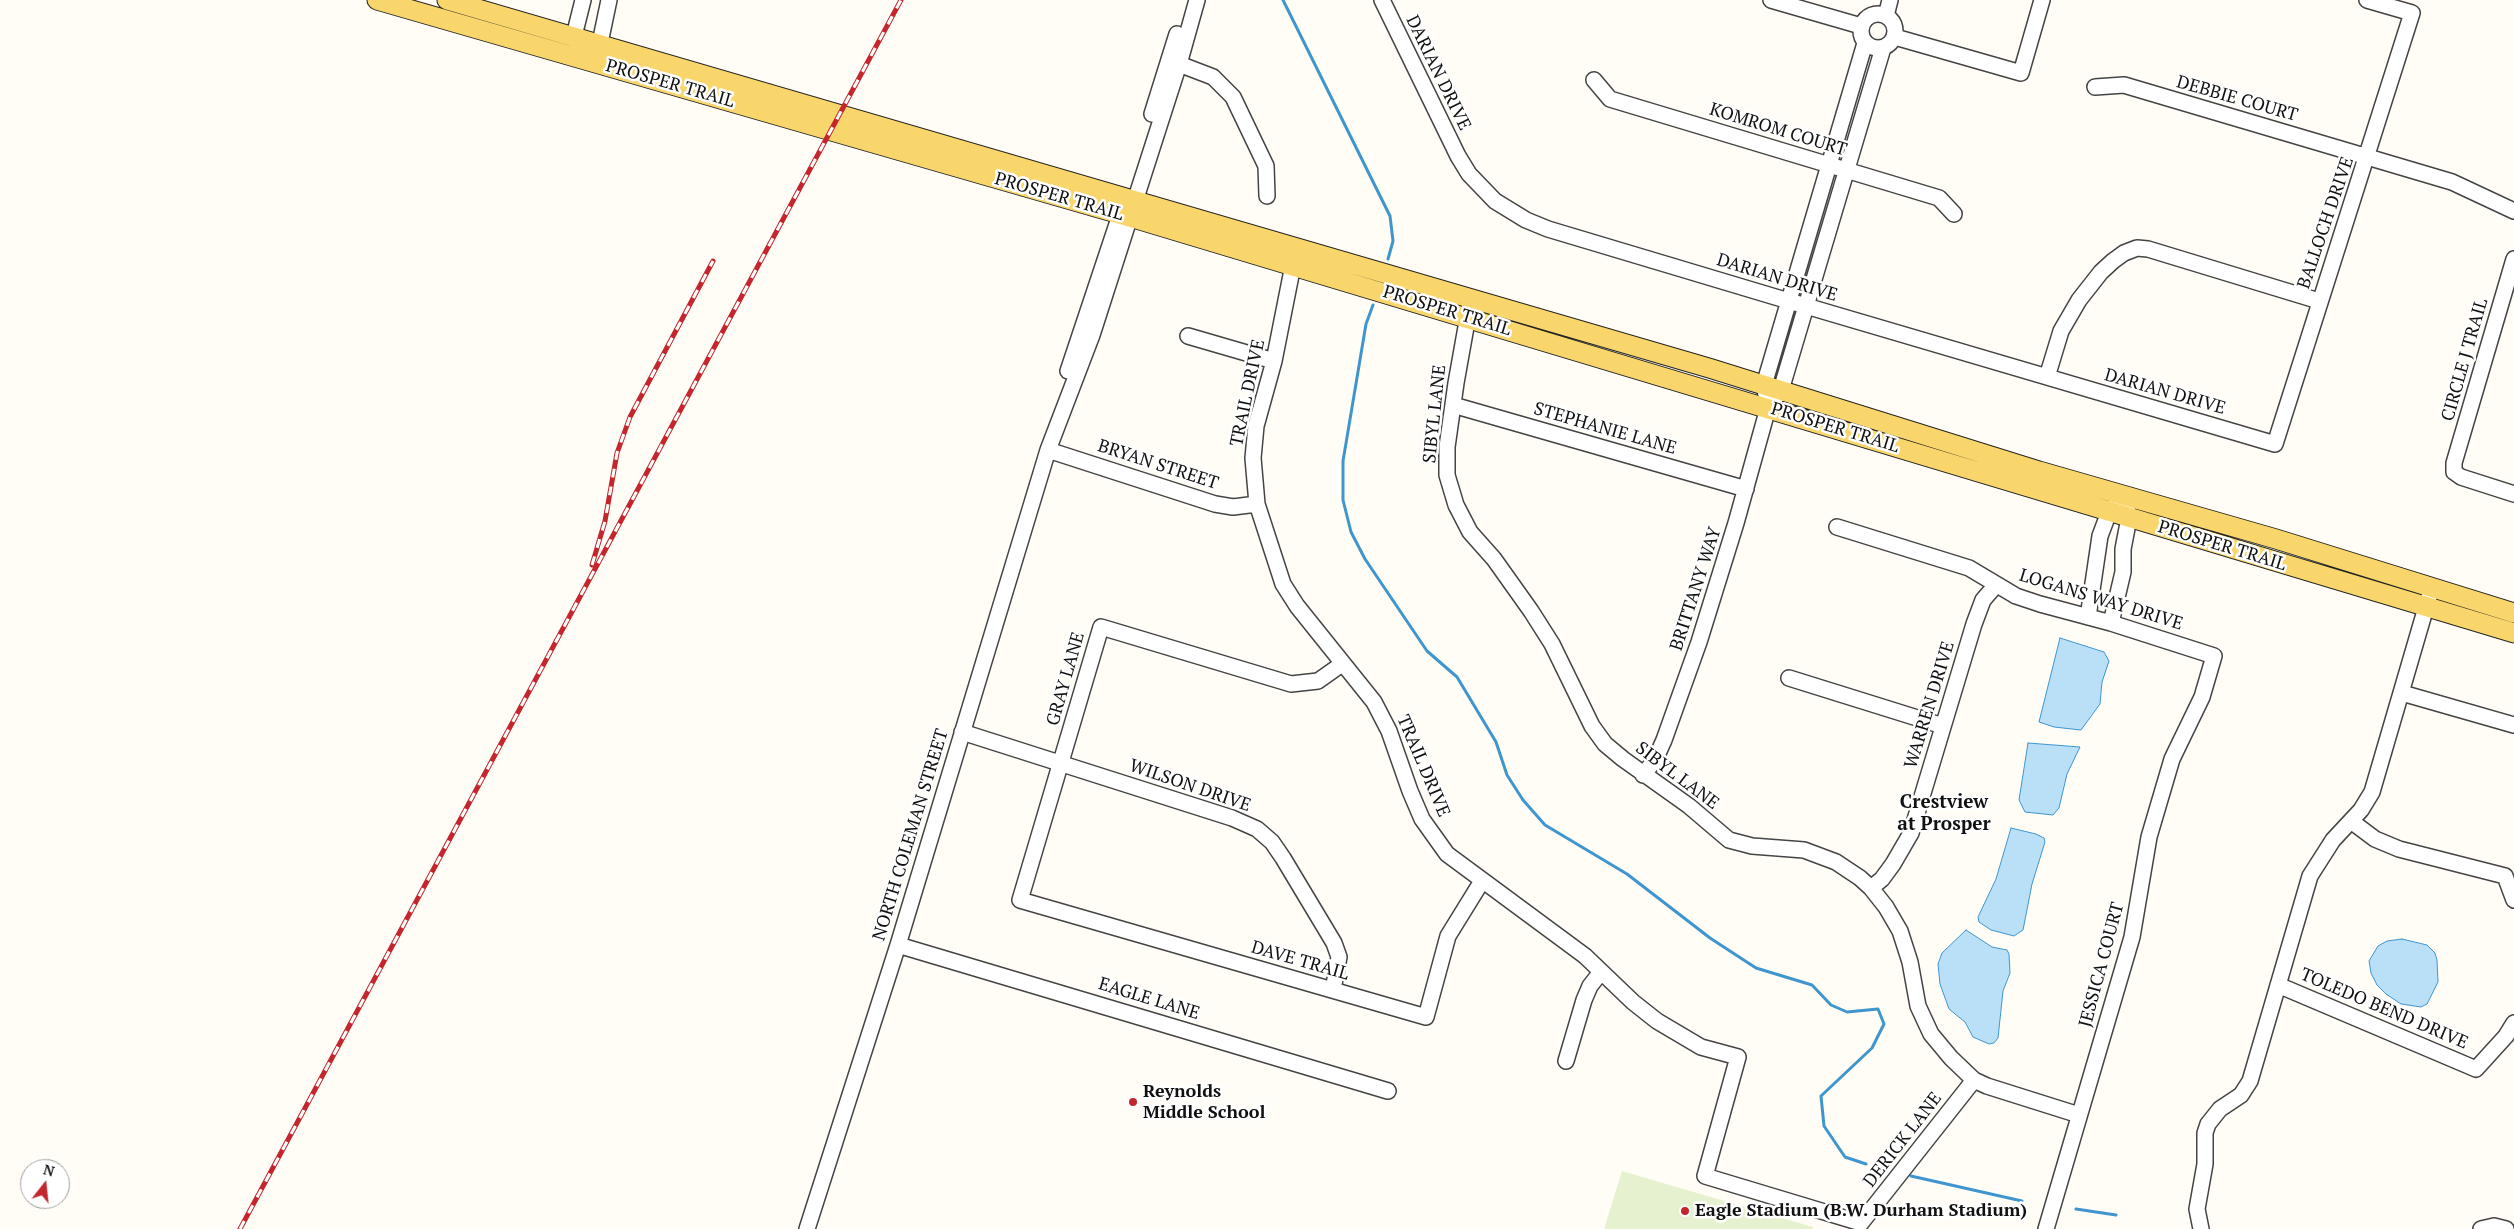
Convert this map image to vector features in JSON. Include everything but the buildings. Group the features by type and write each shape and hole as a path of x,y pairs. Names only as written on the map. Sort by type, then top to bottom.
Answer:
{"main road":[{"name":"PROSPER TRAIL","path":"377,0 1127,208 1469,308 1773,388 2124,495 2276,539 2514,613"},
{"name":"PROSPER TRAIL","path":"447,0 600,43 1127,208"},
{"name":"PROSPER TRAIL","path":"1469,308 1768,408 2514,633"}],"street":[{"path":"583,0 574,36 584,58 600,43 608,0"},
{"name":"NORTH COLEMAN STREET","path":"807,1229 898,945 1048,450 1092,335 1188,0"},
{"name":"NORTH COLEMAN STREET","path":"1127,208 1179,64 1197,0"},
{"name":"DARIAN DRIVE","path":"1382,0 1458,156 1477,184 1495,201 1526,220 1548,229 1790,302 2275,444"},
{"path":"1771,0 1861,26"},
{"path":"1886,16 1890,0"},
{"path":"1895,37 2021,73 2042,0"},
{"name":"BALLOCH DRIVE","path":"2275,444 2319,302 2368,157 2412,13 2367,0"},
{"path":"1874,14 1886,16 1894,25 1895,37 1892,42 1882,48 1870,47 1862,38 1861,26 1868,16 1874,14"},
{"name":"BRITTANY WAY","path":"1644,775 1655,760 1664,740 1699,642 1746,489 1773,388 1790,302 1865,43"},
{"name":"BRITTANY WAY","path":"1773,388 1806,306 1882,48"},
{"path":"1179,64 1213,77 1233,97 1266,166 1267,196"},
{"name":"KOMROM COURT","path":"1594,80 1610,99 1939,198 1954,214"},
{"name":"DEBBIE COURT","path":"2095,87 2124,85 2368,157 2467,187 2514,211"},
{"path":"2047,376 2061,330 2079,300 2113,260 2137,248 2148,249 2319,302"},
{"name":"TRAIL DRIVE","path":"1295,257 1274,361 1256,426 1253,458 1257,504 1283,584 1342,664 1374,702 1389,730 1410,791 1422,819 1447,854 1585,956 1633,1002 1657,1021 1701,1047 1738,1057 1706,1176 1861,1223"},
{"name":"CIRCLE J TRAIL","path":"2514,260 2456,455 2454,472 2469,480 2514,494"},
{"name":"SIBYL LANE","path":"1469,308 1447,447 1447,476 1456,505 1470,532 1494,559 1531,610 1552,644 1592,726 1605,744 1644,775 1689,806 1728,840 1752,846 1788,847 1821,855 1836,862 1871,888 1886,908 1904,939 1918,1006 1931,1034 1951,1058 1974,1080 2008,1094 2078,1115"},
{"path":"1188,336 1274,361"},
{"name":"STEPHANIE LANE","path":"1453,405 1746,489"},
{"name":"BRYAN STREET","path":"1048,450 1215,504 1233,507 1257,504"},
{"path":"2088,617 2100,536 2109,512 2124,495"},
{"path":"2111,623 2129,518 2124,495"},
{"name":"LOGANS WAY DRIVE","path":"1837,527 1969,568 2016,596 2111,623 2214,656"},
{"path":"2094,582 2119,585"},
{"name":"WARREN DRIVE","path":"1871,888 1893,864 1911,833 1977,616 1983,600 1996,585"},
{"path":"2201,1229 2197,1209 2205,1164 2205,1134 2208,1124 2220,1109 2241,1095 2254,1071 2310,876 2333,840 2351,821 2372,792 2432,588"},
{"name":"GRAY LANE","path":"1020,900 1101,627 1291,684 1318,681 1342,664"},
{"name":"JESSICA COURT","path":"2046,1229 2078,1115 2132,937 2149,837 2172,758 2202,697 2214,656"},
{"path":"1789,678 1943,726"},
{"path":"2402,693 2514,724"},
{"name":"WILSON DRIVE","path":"962,732 1232,818 1258,829 1272,842 1283,858 1334,943 1339,956 1333,990"},
{"path":"2351,821 2376,839 2399,849 2505,876 2514,900"},
{"name":"DAVE TRAIL","path":"1020,900 1426,1017 1448,936 1482,881"},
{"name":"EAGLE LANE","path":"898,945 1388,1090"},
{"path":"1566,1061 1584,1000 1590,986 1601,972"},
{"name":"TOLEDO BEND DRIVE","path":"2278,985 2476,1069 2506,1036 2514,1023"},
{"name":"DERICK LANE","path":"1861,1223 1974,1080"},
{"path":"2481,1229 2494,1226 2506,1229"}],"green space":[{"name":"Eagle Stadium (B.W. Durham Stadium)","path":"1622,1171 1813,1227 1813,1229 1604,1229"}],"water":[{"path":"2060,638 2104,652 2109,661 2102,682 2100,704 2081,730 2054,727 2039,722"},
{"path":"2028,743 2080,747 2067,774 2059,808 2053,815 2025,812 2019,800"},
{"path":"2011,828 2036,834 2044,838 2045,842 2032,884 2023,930 2014,936 1991,930 1979,922 1978,917 1996,879"},
{"path":"1966,930 1992,947 2007,950 2009,954 2010,973 2003,991 1998,1038 1994,1043 1989,1044 1973,1037 1965,1022 1949,1009 1940,984 1938,964 1942,953"},
{"path":"2402,939 2427,945 2435,953 2437,960 2438,982 2427,1004 2421,1007 2401,1004 2386,994 2377,985 2371,973 2369,961 2378,946 2387,941"}],"waterway":[{"path":"1283,0 1390,216 1393,241 1388,259"},
{"path":"1373,305 1366,324 1343,461 1343,500 1351,532 1365,559 1427,651 1457,677 1496,742 1507,775 1523,800 1545,825 1627,874 1710,938 1756,968 1812,985 1831,1005 1847,1012 1878,1009 1884,1024 1872,1048 1821,1096 1824,1126 1845,1157 1866,1164"},
{"path":"1911,1176 2022,1201"},
{"path":"2076,1209 2116,1215"}],"railway":[{"path":"240,1229 901,0"},
{"path":"592,565 605,521 617,453 630,417 713,261"}],"place":[{"name":"Reynolds Middle School","path":"1133,1102"},
{"name":"Eagle Stadium (B.W. Durham Stadium)","path":"1685,1211"}],"district":[{"name":"Crestview at Prosper","path":"1944,814"}]}
